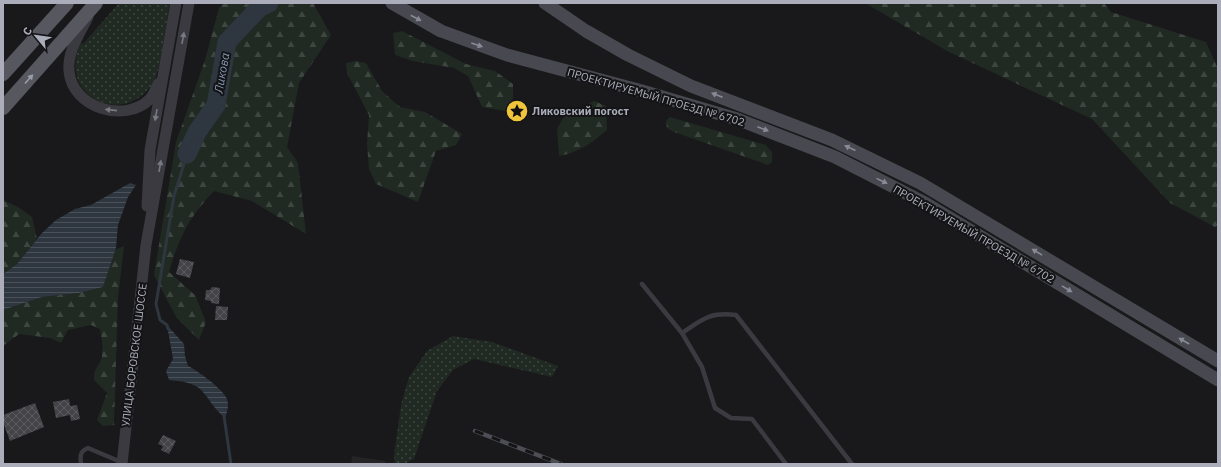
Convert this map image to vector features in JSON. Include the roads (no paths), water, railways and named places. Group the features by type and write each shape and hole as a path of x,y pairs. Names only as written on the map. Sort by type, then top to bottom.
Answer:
{"main road":[{"path":"3,74 67,3"},
{"name":"ПРОЕКТИРУЕМЫЙ ПРОЕЗД № 6702","path":"392,3 441,31 507,55 649,92 737,118 835,157 925,203 1218,380"},
{"name":"ПРОЕКТИРУЕМЫЙ ПРОЕЗД № 6702","path":"545,3 580,27 628,55 691,86 832,140 920,183 1218,361"},
{"path":"3,108 95,4"}],"street":[{"path":"146,245 150,150 176,3"},
{"path":"146,245 189,3"},
{"path":"95,4 75,43 69,63 69,72 78,93 87,102 98,107 112,110 132,109 150,98 159,83 170,35"},
{"name":"УЛИЦА БОРОВСКОЕ ШОССЕ","path":"122,463 146,245"}],"lane":[{"path":"642,284 682,333 702,367 715,408 731,418 752,420 786,464"},
{"path":"682,333 706,316 722,314 736,315 852,464"},
{"path":"81,464 80,455 83,450 88,448 122,463"}],"waterway":[{"name":"Ликова","path":"187,154 197,132 216,105 227,42 260,7 269,3"},
{"path":"168,329 167,325 160,320 156,304 174,196 187,154"},
{"path":"224,416 231,464"}],"railway":[{"path":"475,431 561,464"}],"place":[{"name":"Ликовский погост","path":"517,111"}]}
